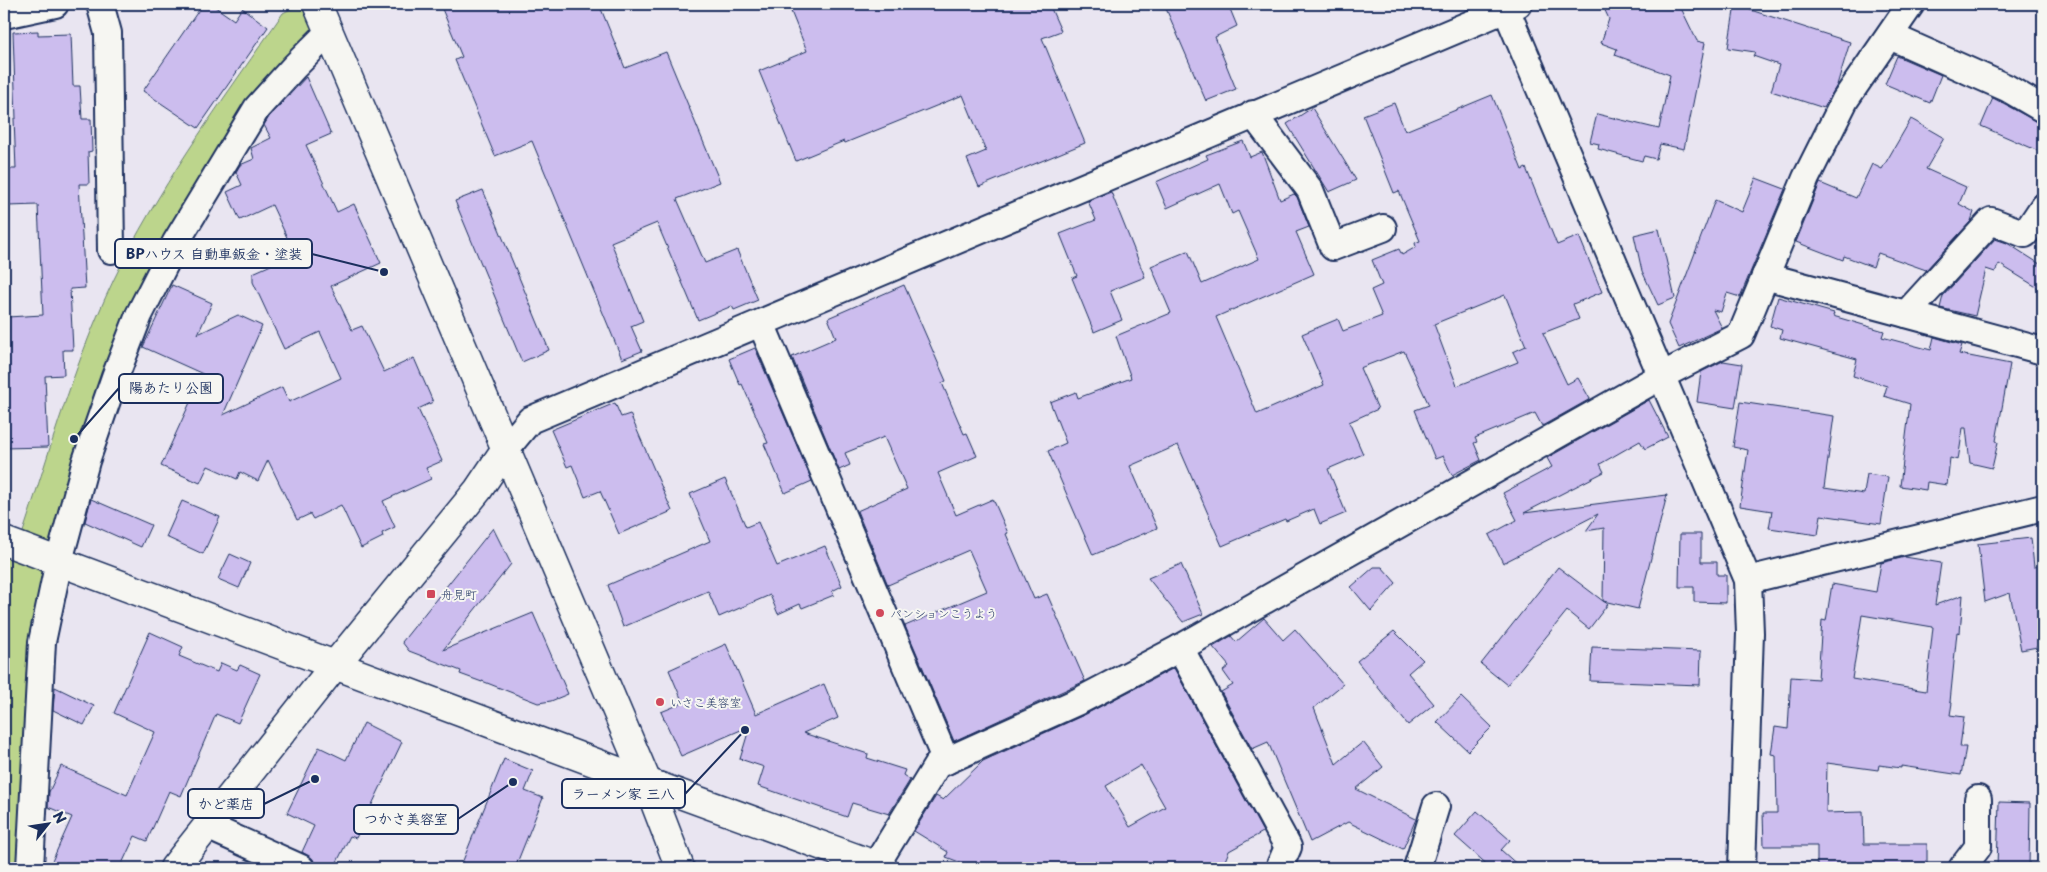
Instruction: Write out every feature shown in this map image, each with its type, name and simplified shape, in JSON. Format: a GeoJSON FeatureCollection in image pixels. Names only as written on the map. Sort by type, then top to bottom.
{"type":"FeatureCollection","features":[{"type":"Feature","properties":{"kind":"street"},"geometry":{"type":"LineString","coordinates":[[4,15],[55,4]]}},
{"type":"Feature","properties":{"kind":"street"},"geometry":{"type":"LineString","coordinates":[[100,4],[108,33],[111,250]]}},
{"type":"Feature","properties":{"kind":"street"},"geometry":{"type":"LineString","coordinates":[[317,4],[647,782],[680,868]]}},
{"type":"Feature","properties":{"kind":"street"},"geometry":{"type":"LineString","coordinates":[[4,541],[647,782],[880,867],[937,765],[1079,702],[1180,648],[1663,375],[1741,334],[1806,178],[1845,100],[1911,4]]}},
{"type":"Feature","properties":{"kind":"street"},"geometry":{"type":"LineString","coordinates":[[174,868],[334,665],[478,490],[505,450],[530,420],[1512,6],[1748,580],[1750,633],[1742,868]]}},
{"type":"Feature","properties":{"kind":"street"},"geometry":{"type":"LineString","coordinates":[[30,868],[42,642],[59,561],[86,461],[115,377],[139,315],[176,242],[257,108],[294,67],[330,32]]}},
{"type":"Feature","properties":{"kind":"street"},"geometry":{"type":"LineString","coordinates":[[1890,36],[2007,88],[2043,109]]}},
{"type":"Feature","properties":{"kind":"street"},"geometry":{"type":"LineString","coordinates":[[1254,114],[1310,190],[1333,247],[1384,228]]}},
{"type":"Feature","properties":{"kind":"street"},"geometry":{"type":"LineString","coordinates":[[1906,314],[1990,221],[2025,234],[2043,207]]}},
{"type":"Feature","properties":{"kind":"street"},"geometry":{"type":"LineString","coordinates":[[1765,276],[2043,351]]}},
{"type":"Feature","properties":{"kind":"street"},"geometry":{"type":"LineString","coordinates":[[761,323],[946,761]]}},
{"type":"Feature","properties":{"kind":"street"},"geometry":{"type":"LineString","coordinates":[[1748,580],[2043,508]]}},
{"type":"Feature","properties":{"kind":"street"},"geometry":{"type":"LineString","coordinates":[[1180,648],[1288,847],[1279,868]]}},
{"type":"Feature","properties":{"kind":"street"},"geometry":{"type":"LineString","coordinates":[[1962,868],[1978,847],[1978,800]]}},
{"type":"Feature","properties":{"kind":"street"},"geometry":{"type":"LineString","coordinates":[[1417,868],[1436,806]]}},
{"type":"Feature","properties":{"kind":"street"},"geometry":{"type":"LineString","coordinates":[[207,826],[302,868]]}},
{"type":"Feature","properties":{"kind":"green space"},"geometry":{"type":"Polygon","coordinates":[[[300,4],[317,4],[329,32],[294,67],[176,242],[67,535],[30,868],[4,868],[4,541],[18,547],[77,367],[106,297],[140,230],[198,135],[283,13],[300,4]]]}},
{"type":"Feature","properties":{"kind":"building"},"geometry":{"type":"Polygon","coordinates":[[[203,4],[211,4],[234,20],[242,8],[268,27],[198,128],[143,91],[203,4]]]}},
{"type":"Feature","properties":{"kind":"building"},"geometry":{"type":"Polygon","coordinates":[[[440,4],[599,4],[625,68],[666,52],[720,182],[677,199],[705,263],[737,250],[758,300],[734,310],[732,306],[698,320],[657,223],[611,242],[643,321],[631,326],[642,351],[622,359],[532,141],[495,156],[455,60],[462,57],[440,4]]]}},
{"type":"Feature","properties":{"kind":"building"},"geometry":{"type":"Polygon","coordinates":[[[788,4],[1049,4],[1061,31],[1042,38],[1085,143],[979,187],[967,159],[986,151],[963,95],[796,161],[759,71],[807,51],[788,4]]]}},
{"type":"Feature","properties":{"kind":"building"},"geometry":{"type":"Polygon","coordinates":[[[1164,4],[1228,4],[1237,26],[1215,37],[1236,89],[1206,101],[1164,4]]]}},
{"type":"Feature","properties":{"kind":"building"},"geometry":{"type":"Polygon","coordinates":[[[1602,4],[1679,4],[1697,41],[1705,43],[1684,149],[1660,144],[1656,159],[1644,156],[1642,161],[1598,149],[1599,144],[1590,142],[1597,114],[1659,129],[1670,75],[1615,55],[1617,49],[1601,43],[1609,19],[1602,4]]]}},
{"type":"Feature","properties":{"kind":"building"},"geometry":{"type":"Polygon","coordinates":[[[1735,5],[1850,42],[1837,85],[1824,108],[1771,91],[1779,65],[1753,56],[1755,52],[1728,48],[1735,5]]]}},
{"type":"Feature","properties":{"kind":"building"},"geometry":{"type":"Polygon","coordinates":[[[38,31],[38,35],[71,34],[73,86],[80,86],[82,119],[91,119],[92,151],[88,152],[89,184],[79,184],[85,288],[70,289],[73,350],[63,350],[64,375],[45,376],[48,447],[4,448],[4,364],[7,364],[5,333],[8,333],[7,317],[43,315],[38,205],[8,206],[6,169],[16,169],[13,32],[38,31]]]}},
{"type":"Feature","properties":{"kind":"building"},"geometry":{"type":"Polygon","coordinates":[[[1897,56],[1941,75],[1930,103],[1885,84],[1897,56]]]}},
{"type":"Feature","properties":{"kind":"building"},"geometry":{"type":"Polygon","coordinates":[[[306,77],[331,134],[306,145],[337,212],[354,204],[381,263],[331,286],[352,330],[362,326],[384,372],[414,358],[433,402],[418,409],[442,461],[426,468],[431,479],[383,501],[395,527],[382,533],[383,537],[361,548],[341,505],[313,519],[310,514],[297,520],[268,460],[258,481],[240,472],[237,479],[208,466],[200,483],[161,466],[203,374],[143,347],[172,285],[212,303],[198,334],[238,315],[262,326],[223,415],[282,387],[289,402],[341,378],[320,332],[284,349],[253,282],[253,273],[271,265],[267,256],[290,244],[272,205],[240,220],[227,192],[242,185],[236,172],[240,165],[254,159],[251,148],[271,138],[264,125],[269,117],[306,77]]]}},
{"type":"Feature","properties":{"kind":"building"},"geometry":{"type":"Polygon","coordinates":[[[1492,95],[1522,170],[1526,168],[1557,245],[1579,236],[1602,292],[1573,304],[1579,319],[1543,333],[1567,384],[1578,378],[1590,399],[1542,426],[1535,413],[1475,438],[1477,442],[1474,443],[1481,460],[1452,475],[1443,456],[1435,459],[1415,410],[1429,405],[1404,351],[1360,368],[1378,409],[1349,422],[1363,454],[1328,469],[1346,513],[1320,524],[1314,509],[1286,521],[1285,519],[1222,546],[1178,445],[1130,466],[1157,528],[1093,555],[1048,451],[1066,443],[1050,402],[1076,392],[1078,398],[1131,378],[1116,336],[1171,313],[1151,266],[1188,251],[1202,284],[1259,259],[1238,211],[1232,214],[1220,184],[1167,208],[1156,182],[1208,159],[1206,155],[1243,141],[1250,157],[1262,152],[1280,200],[1294,194],[1297,197],[1309,227],[1296,232],[1314,274],[1216,317],[1257,414],[1324,385],[1302,334],[1338,319],[1343,331],[1382,316],[1371,290],[1382,285],[1372,260],[1399,249],[1402,255],[1416,247],[1415,243],[1420,241],[1399,191],[1394,193],[1363,115],[1394,103],[1405,131],[1492,95]],[[1505,295],[1434,324],[1457,386],[1518,362],[1513,352],[1526,346],[1505,295]]]}},
{"type":"Feature","properties":{"kind":"building"},"geometry":{"type":"Polygon","coordinates":[[[1993,98],[2043,125],[2043,153],[1981,126],[1993,98]]]}},
{"type":"Feature","properties":{"kind":"building"},"geometry":{"type":"Polygon","coordinates":[[[1312,108],[1356,180],[1329,192],[1287,124],[1312,108]]]}},
{"type":"Feature","properties":{"kind":"building"},"geometry":{"type":"Polygon","coordinates":[[[1911,119],[1944,138],[1926,169],[1966,187],[1959,204],[1974,212],[1971,221],[1926,270],[1878,253],[1873,267],[1844,256],[1843,260],[1796,242],[1820,183],[1856,198],[1872,164],[1882,169],[1911,119]]]}},
{"type":"Feature","properties":{"kind":"building"},"geometry":{"type":"Polygon","coordinates":[[[1756,178],[1785,189],[1740,297],[1727,293],[1721,312],[1713,310],[1722,328],[1679,348],[1668,324],[1715,200],[1742,212],[1756,178]]]}},
{"type":"Feature","properties":{"kind":"building"},"geometry":{"type":"Polygon","coordinates":[[[483,190],[549,350],[522,362],[455,201],[483,190]]]}},
{"type":"Feature","properties":{"kind":"building"},"geometry":{"type":"Polygon","coordinates":[[[1111,192],[1145,277],[1110,291],[1122,320],[1094,332],[1072,278],[1077,276],[1060,234],[1096,220],[1088,201],[1111,192]]]}},
{"type":"Feature","properties":{"kind":"building"},"geometry":{"type":"Polygon","coordinates":[[[1659,229],[1675,298],[1658,305],[1642,271],[1634,235],[1659,229]]]}},
{"type":"Feature","properties":{"kind":"building"},"geometry":{"type":"Polygon","coordinates":[[[1995,239],[2007,243],[2043,266],[2043,291],[1999,264],[1995,272],[1986,269],[1975,316],[1940,308],[1943,296],[1995,239]]]}},
{"type":"Feature","properties":{"kind":"building"},"geometry":{"type":"Polygon","coordinates":[[[904,285],[946,381],[942,383],[964,434],[967,433],[977,456],[938,473],[956,515],[993,499],[1034,599],[1047,594],[1085,681],[954,741],[905,626],[987,591],[969,550],[888,585],[857,511],[907,489],[884,437],[845,453],[850,465],[839,470],[792,357],[836,338],[828,318],[904,285]]]}},
{"type":"Feature","properties":{"kind":"building"},"geometry":{"type":"Polygon","coordinates":[[[1778,297],[1834,313],[1833,316],[1884,331],[1882,337],[1931,350],[1934,337],[1962,345],[1959,354],[2010,364],[1992,468],[1970,463],[1966,428],[1963,428],[1958,460],[1950,458],[1947,485],[1927,482],[1926,490],[1900,486],[1910,404],[1884,396],[1887,386],[1853,376],[1857,359],[1780,338],[1782,330],[1770,326],[1778,297]]]}},
{"type":"Feature","properties":{"kind":"building"},"geometry":{"type":"Polygon","coordinates":[[[755,348],[812,481],[785,493],[764,444],[768,443],[729,359],[755,348]]]}},
{"type":"Feature","properties":{"kind":"building"},"geometry":{"type":"Polygon","coordinates":[[[1723,361],[1742,364],[1735,408],[1697,402],[1701,372],[1723,361]]]}},
{"type":"Feature","properties":{"kind":"building"},"geometry":{"type":"Polygon","coordinates":[[[1649,400],[1668,437],[1645,449],[1640,441],[1600,464],[1604,472],[1524,513],[1667,495],[1638,609],[1603,601],[1604,528],[1586,531],[1598,514],[1503,563],[1489,535],[1517,520],[1503,493],[1552,467],[1547,458],[1649,400]]]}},
{"type":"Feature","properties":{"kind":"building"},"geometry":{"type":"Polygon","coordinates":[[[1740,402],[1834,416],[1824,488],[1864,494],[1867,474],[1888,477],[1881,524],[1821,515],[1818,535],[1769,528],[1772,511],[1740,506],[1748,450],[1733,447],[1740,402]]]}},
{"type":"Feature","properties":{"kind":"building"},"geometry":{"type":"Polygon","coordinates":[[[615,403],[621,417],[630,414],[672,511],[619,534],[600,491],[585,497],[572,465],[567,467],[551,430],[615,403]]]}},
{"type":"Feature","properties":{"kind":"building"},"geometry":{"type":"Polygon","coordinates":[[[725,479],[746,527],[758,522],[777,566],[825,546],[842,586],[832,591],[834,595],[802,608],[800,604],[778,614],[770,595],[719,617],[708,591],[623,627],[608,585],[710,541],[690,494],[725,479]]]}},
{"type":"Feature","properties":{"kind":"building"},"geometry":{"type":"Polygon","coordinates":[[[91,499],[151,525],[141,547],[85,522],[91,499]]]}},
{"type":"Feature","properties":{"kind":"building"},"geometry":{"type":"Polygon","coordinates":[[[182,501],[220,517],[203,554],[166,537],[182,501]]]}},
{"type":"Feature","properties":{"kind":"building"},"geometry":{"type":"Polygon","coordinates":[[[493,528],[511,564],[443,650],[533,613],[568,694],[551,701],[538,703],[460,674],[461,671],[409,651],[402,642],[493,528]]]}},
{"type":"Feature","properties":{"kind":"building"},"geometry":{"type":"Polygon","coordinates":[[[1680,534],[1701,534],[1701,562],[1717,562],[1717,575],[1726,575],[1726,603],[1694,602],[1694,587],[1679,587],[1680,534]]]}},
{"type":"Feature","properties":{"kind":"building"},"geometry":{"type":"Polygon","coordinates":[[[2031,538],[2034,567],[2043,566],[2043,646],[2021,650],[2010,593],[1985,602],[1978,544],[2031,538]]]}},
{"type":"Feature","properties":{"kind":"building"},"geometry":{"type":"Polygon","coordinates":[[[230,554],[250,563],[239,588],[218,579],[230,554]]]}},
{"type":"Feature","properties":{"kind":"building"},"geometry":{"type":"Polygon","coordinates":[[[1905,557],[1941,563],[1935,605],[1963,595],[1960,633],[1957,632],[1950,702],[1952,703],[1950,715],[1964,717],[1960,747],[1966,747],[1961,775],[1901,766],[1901,768],[1879,765],[1878,770],[1827,763],[1826,813],[1863,812],[1864,844],[1927,844],[1927,868],[1817,868],[1817,846],[1764,846],[1763,813],[1777,813],[1776,755],[1771,754],[1775,727],[1788,729],[1791,677],[1818,679],[1822,620],[1826,621],[1832,584],[1876,592],[1881,563],[1905,557]],[[1862,615],[1852,679],[1926,691],[1933,627],[1862,615]]]}},
{"type":"Feature","properties":{"kind":"building"},"geometry":{"type":"Polygon","coordinates":[[[1181,564],[1203,614],[1183,622],[1148,578],[1181,564]]]}},
{"type":"Feature","properties":{"kind":"building"},"geometry":{"type":"Polygon","coordinates":[[[1374,567],[1382,567],[1396,583],[1371,611],[1351,587],[1374,567]]]}},
{"type":"Feature","properties":{"kind":"building"},"geometry":{"type":"Polygon","coordinates":[[[1558,567],[1608,604],[1589,629],[1567,611],[1507,685],[1481,664],[1558,567]]]}},
{"type":"Feature","properties":{"kind":"building"},"geometry":{"type":"Polygon","coordinates":[[[1264,618],[1283,640],[1295,629],[1343,684],[1314,708],[1336,764],[1363,742],[1383,767],[1356,789],[1416,819],[1403,849],[1348,822],[1310,842],[1268,742],[1252,749],[1221,692],[1233,685],[1223,671],[1229,666],[1213,647],[1231,636],[1236,642],[1264,618]]]}},
{"type":"Feature","properties":{"kind":"building"},"geometry":{"type":"Polygon","coordinates":[[[1394,631],[1423,660],[1408,673],[1434,704],[1408,725],[1357,661],[1394,631]]]}},
{"type":"Feature","properties":{"kind":"building"},"geometry":{"type":"Polygon","coordinates":[[[150,632],[183,647],[179,656],[217,672],[221,663],[237,670],[240,665],[260,674],[238,723],[216,714],[181,796],[169,791],[147,841],[135,836],[120,868],[49,868],[72,817],[48,807],[49,792],[61,766],[127,795],[155,732],[114,713],[150,632]]]}},
{"type":"Feature","properties":{"kind":"building"},"geometry":{"type":"Polygon","coordinates":[[[726,644],[756,714],[824,684],[838,718],[803,733],[868,754],[867,758],[905,770],[903,775],[910,780],[889,814],[852,803],[847,817],[758,786],[764,767],[740,759],[750,726],[681,756],[661,712],[683,703],[669,670],[726,644]]]}},
{"type":"Feature","properties":{"kind":"building"},"geometry":{"type":"Polygon","coordinates":[[[1592,647],[1701,651],[1700,685],[1590,681],[1592,647]]]}},
{"type":"Feature","properties":{"kind":"building"},"geometry":{"type":"Polygon","coordinates":[[[1174,668],[1263,832],[1229,851],[1222,868],[975,868],[946,857],[948,852],[914,831],[936,796],[943,800],[983,761],[1086,714],[1174,668]],[[1141,765],[1106,786],[1130,827],[1165,807],[1141,765]]]}},
{"type":"Feature","properties":{"kind":"building"},"geometry":{"type":"Polygon","coordinates":[[[55,687],[94,706],[84,725],[53,710],[55,687]]]}},
{"type":"Feature","properties":{"kind":"building"},"geometry":{"type":"Polygon","coordinates":[[[1461,697],[1492,727],[1468,751],[1437,722],[1461,697]]]}},
{"type":"Feature","properties":{"kind":"building"},"geometry":{"type":"Polygon","coordinates":[[[364,723],[402,742],[356,838],[350,836],[334,868],[316,868],[313,859],[302,852],[314,826],[287,813],[319,747],[346,760],[364,723]]]}},
{"type":"Feature","properties":{"kind":"building"},"geometry":{"type":"Polygon","coordinates":[[[504,759],[533,771],[525,791],[543,798],[515,868],[460,868],[504,759]]]}},
{"type":"Feature","properties":{"kind":"building"},"geometry":{"type":"Polygon","coordinates":[[[1999,802],[2030,803],[2029,868],[1997,868],[1999,802]]]}},
{"type":"Feature","properties":{"kind":"building"},"geometry":{"type":"Polygon","coordinates":[[[1477,811],[1510,840],[1501,850],[1521,868],[1491,868],[1455,836],[1477,811]]]}},
{"type":"Feature","properties":{"kind":"place","name":"BPハウス 自動車鈑金・塗装"},"geometry":{"type":"Point","coordinates":[384,272]}},
{"type":"Feature","properties":{"kind":"place","name":"陽あたり公園"},"geometry":{"type":"Point","coordinates":[74,439]}},
{"type":"Feature","properties":{"kind":"place","name":"舟見町"},"geometry":{"type":"Point","coordinates":[431,594]}},
{"type":"Feature","properties":{"kind":"place","name":"パンションこうよう"},"geometry":{"type":"Point","coordinates":[880,613]}},
{"type":"Feature","properties":{"kind":"place","name":"いさこ美容室"},"geometry":{"type":"Point","coordinates":[660,702]}},
{"type":"Feature","properties":{"kind":"place","name":"ラーメン家 三八"},"geometry":{"type":"Point","coordinates":[745,730]}},
{"type":"Feature","properties":{"kind":"place","name":"かど薬店"},"geometry":{"type":"Point","coordinates":[315,779]}},
{"type":"Feature","properties":{"kind":"place","name":"つかさ美容室"},"geometry":{"type":"Point","coordinates":[513,782]}}]}
